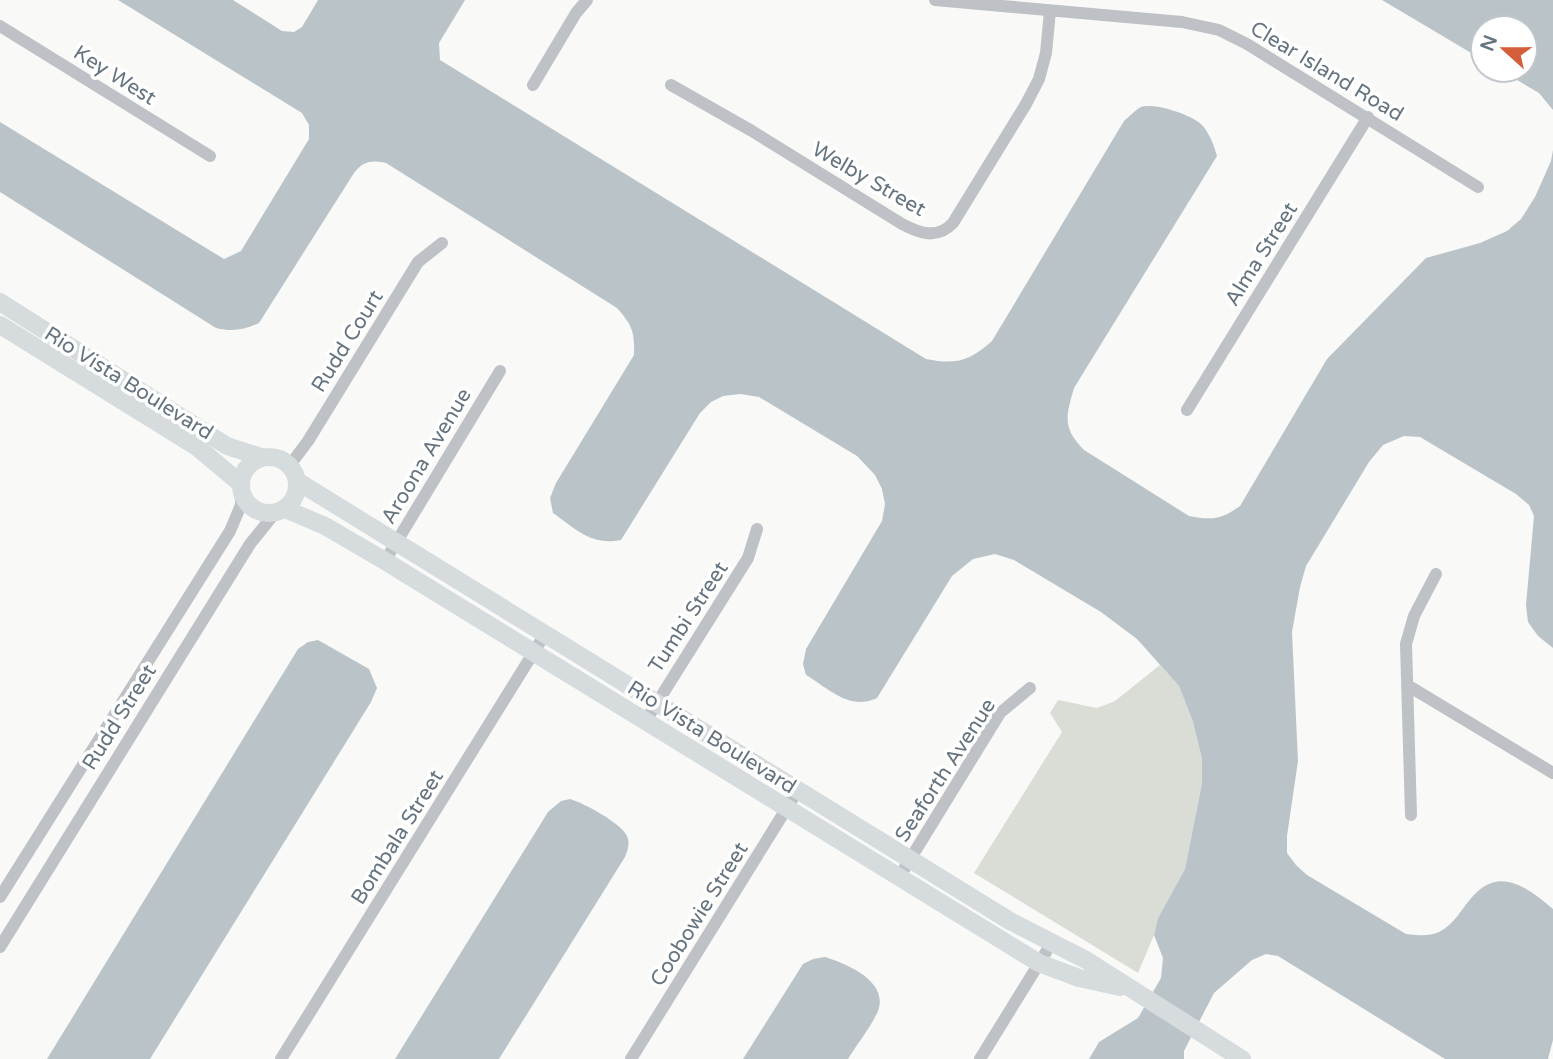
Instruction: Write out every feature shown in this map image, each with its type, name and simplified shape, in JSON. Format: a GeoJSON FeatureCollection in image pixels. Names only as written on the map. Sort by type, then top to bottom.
{"type":"FeatureCollection","features":[{"type":"Feature","properties":{"kind":"street"},"geometry":{"type":"LineString","coordinates":[[533,85],[576,13],[587,0]]}},
{"type":"Feature","properties":{"kind":"street","name":"Clear Island Road"},"geometry":{"type":"LineString","coordinates":[[935,0],[984,2],[1182,22],[1219,30],[1368,117],[1478,187]]}},
{"type":"Feature","properties":{"kind":"street","name":"Welby Street"},"geometry":{"type":"LineString","coordinates":[[671,85],[902,224],[925,233],[941,232],[953,223],[1027,104],[1043,68],[1049,10]]}},
{"type":"Feature","properties":{"kind":"street","name":"Key West"},"geometry":{"type":"LineString","coordinates":[[0,26],[210,156]]}},
{"type":"Feature","properties":{"kind":"street","name":"Alma Street"},"geometry":{"type":"LineString","coordinates":[[1187,410],[1368,117]]}},
{"type":"Feature","properties":{"kind":"street","name":"Rudd Court"},"geometry":{"type":"LineString","coordinates":[[293,473],[308,441],[418,262],[442,243]]}},
{"type":"Feature","properties":{"kind":"street","name":"Rio Vista Boulevard"},"geometry":{"type":"LineString","coordinates":[[0,302],[227,446],[261,457]]}},
{"type":"Feature","properties":{"kind":"street","name":"Rio Vista Boulevard"},"geometry":{"type":"LineString","coordinates":[[0,325],[197,447],[241,489]]}},
{"type":"Feature","properties":{"kind":"street","name":"Aroona Avenue"},"geometry":{"type":"LineString","coordinates":[[385,561],[500,371]]}},
{"type":"Feature","properties":{"kind":"street"},"geometry":{"type":"LineString","coordinates":[[261,457],[274,457],[293,473],[291,501],[280,511],[255,509],[247,503],[241,489],[244,472],[251,463],[261,457]]}},
{"type":"Feature","properties":{"kind":"street","name":"Rio Vista Boulevard"},"geometry":{"type":"LineString","coordinates":[[293,473],[397,542],[545,634],[1051,944],[1086,960],[1242,1059]]}},
{"type":"Feature","properties":{"kind":"street","name":"Rudd Street"},"geometry":{"type":"LineString","coordinates":[[1,896],[230,531],[241,505],[241,489]]}},
{"type":"Feature","properties":{"kind":"street","name":"Rio Vista Boulevard"},"geometry":{"type":"LineString","coordinates":[[280,511],[325,526],[385,561],[898,879],[1039,963],[1079,978],[1129,989]]}},
{"type":"Feature","properties":{"kind":"street","name":"Rudd Street"},"geometry":{"type":"LineString","coordinates":[[0,947],[256,534],[280,511]]}},
{"type":"Feature","properties":{"kind":"street","name":"Tumbi Street"},"geometry":{"type":"LineString","coordinates":[[645,722],[748,558],[757,529]]}},
{"type":"Feature","properties":{"kind":"street"},"geometry":{"type":"LineString","coordinates":[[1411,815],[1406,644],[1414,616],[1437,574]]}},
{"type":"Feature","properties":{"kind":"street","name":"Bombala Street"},"geometry":{"type":"LineString","coordinates":[[281,1059],[545,634]]}},
{"type":"Feature","properties":{"kind":"street"},"geometry":{"type":"LineString","coordinates":[[1407,685],[1553,773]]}},
{"type":"Feature","properties":{"kind":"street","name":"Seaforth Avenue"},"geometry":{"type":"LineString","coordinates":[[898,879],[1000,713],[1030,688]]}},
{"type":"Feature","properties":{"kind":"street"},"geometry":{"type":"LineString","coordinates":[[90,755],[110,767]]}},
{"type":"Feature","properties":{"kind":"street","name":"Coobowie Street"},"geometry":{"type":"LineString","coordinates":[[631,1059],[798,790]]}},
{"type":"Feature","properties":{"kind":"street"},"geometry":{"type":"LineString","coordinates":[[1,896],[23,908]]}},
{"type":"Feature","properties":{"kind":"street"},"geometry":{"type":"LineString","coordinates":[[980,1059],[1051,944]]}},
{"type":"Feature","properties":{"kind":"shaded area"},"geometry":{"type":"Polygon","coordinates":[[[118,0],[233,0],[282,31],[294,32],[302,27],[318,0],[465,0],[439,43],[440,60],[926,359],[946,362],[969,357],[992,341],[1124,121],[1139,108],[1147,106],[1183,114],[1203,126],[1212,140],[1217,156],[1074,388],[1068,421],[1072,435],[1084,450],[1189,516],[1204,518],[1222,516],[1240,506],[1327,359],[1426,258],[1480,243],[1507,231],[1521,219],[1535,197],[1553,150],[1553,648],[1538,636],[1528,622],[1526,605],[1534,516],[1529,505],[1516,494],[1420,437],[1404,436],[1383,445],[1369,462],[1306,566],[1300,587],[1292,632],[1298,761],[1287,836],[1287,853],[1307,875],[1406,934],[1427,935],[1445,929],[1473,896],[1494,882],[1514,883],[1553,909],[1553,1040],[1548,1059],[1445,1059],[1278,956],[1266,954],[1252,960],[1214,993],[1184,1051],[1184,1059],[1089,1059],[1099,1042],[1138,1018],[1161,978],[1163,958],[1154,935],[1158,918],[1185,869],[1202,783],[1202,759],[1193,722],[1179,686],[1137,639],[1101,612],[1014,560],[995,554],[973,559],[952,576],[877,698],[858,702],[831,692],[806,675],[803,664],[806,649],[882,521],[885,504],[875,475],[857,456],[759,397],[740,394],[723,396],[711,402],[700,413],[621,540],[601,541],[584,535],[553,513],[550,498],[556,483],[634,355],[634,340],[629,324],[617,308],[386,163],[368,162],[354,173],[259,323],[238,330],[216,328],[0,192],[0,122],[224,259],[241,251],[309,139],[309,125],[302,113],[118,0]]]}},
{"type":"Feature","properties":{"kind":"shaded area"},"geometry":{"type":"Polygon","coordinates":[[[1382,0],[1553,0],[1553,110],[1539,93],[1524,84],[1539,84],[1539,14],[1469,14],[1469,52],[1382,0]]]}},
{"type":"Feature","properties":{"kind":"shaded area"},"geometry":{"type":"Polygon","coordinates":[[[318,640],[369,669],[377,688],[371,702],[150,1059],[47,1059],[298,649],[308,642],[318,640]]]}},
{"type":"Feature","properties":{"kind":"shaded area"},"geometry":{"type":"Polygon","coordinates":[[[1160,665],[1179,686],[1193,722],[1202,759],[1202,783],[1185,869],[1158,918],[1138,973],[974,873],[1062,732],[1050,713],[1058,700],[1097,708],[1115,701],[1160,665]]]}},
{"type":"Feature","properties":{"kind":"shaded area"},"geometry":{"type":"Polygon","coordinates":[[[570,799],[593,809],[618,825],[627,836],[628,849],[499,1059],[395,1059],[548,812],[561,801],[570,799]]]}},
{"type":"Feature","properties":{"kind":"shaded area"},"geometry":{"type":"Polygon","coordinates":[[[825,957],[864,975],[872,983],[880,1000],[875,1017],[848,1059],[743,1059],[803,964],[825,957]]]}}]}
